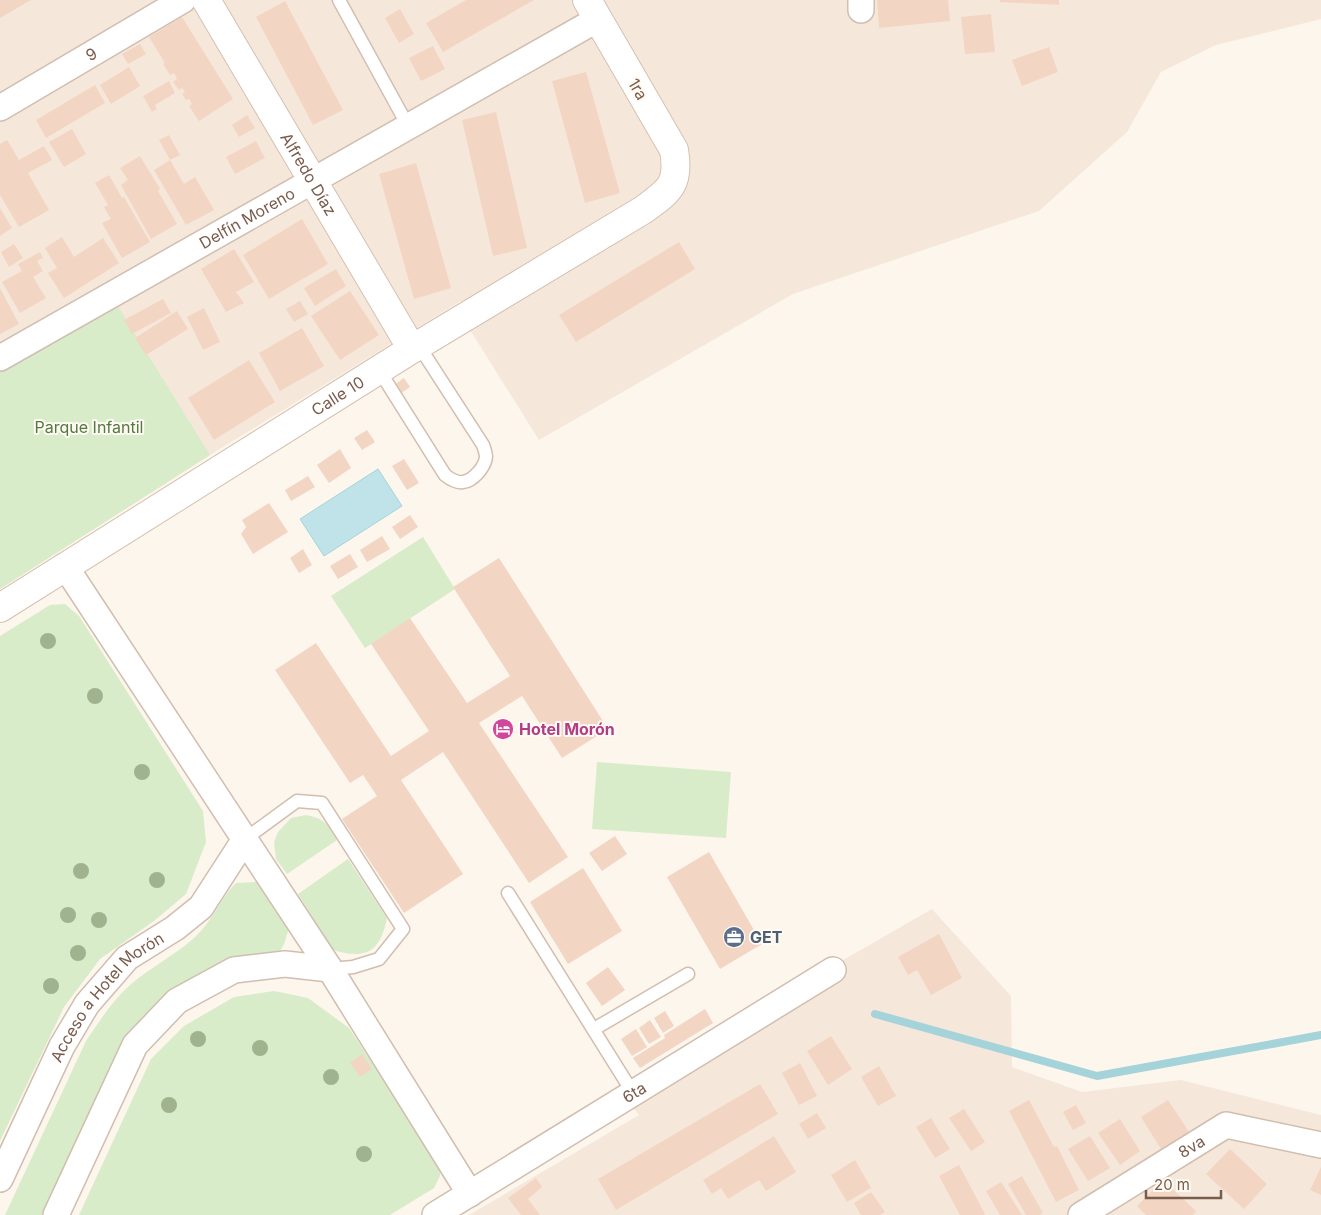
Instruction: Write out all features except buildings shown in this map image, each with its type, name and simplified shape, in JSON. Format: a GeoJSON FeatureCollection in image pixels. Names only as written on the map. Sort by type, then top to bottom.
{"type":"FeatureCollection","features":[{"type":"Feature","properties":{"kind":"street","name":"9"},"geometry":{"type":"LineString","coordinates":[[0,108],[184,0]]}},
{"type":"Feature","properties":{"kind":"street","name":"Alfredo Díaz"},"geometry":{"type":"LineString","coordinates":[[206,0],[312,181],[416,348]]}},
{"type":"Feature","properties":{"kind":"street","name":"Delfín Moreno"},"geometry":{"type":"LineString","coordinates":[[0,358],[408,126],[592,10]]}},
{"type":"Feature","properties":{"kind":"street","name":"1ra"},"geometry":{"type":"LineString","coordinates":[[592,10],[674,150],[676,167],[673,182]]}},
{"type":"Feature","properties":{"kind":"street","name":"Calle 10"},"geometry":{"type":"LineString","coordinates":[[0,608],[378,370],[643,210],[662,196],[673,182]]}},
{"type":"Feature","properties":{"kind":"street"},"geometry":{"type":"LineString","coordinates":[[65,566],[330,969],[470,1194]]}},
{"type":"Feature","properties":{"kind":"street","name":"Acceso a Hotel Morón"},"geometry":{"type":"LineString","coordinates":[[0,1180],[62,1046],[87,1004],[127,958],[175,928],[201,907],[245,839]]}},
{"type":"Feature","properties":{"kind":"street"},"geometry":{"type":"LineString","coordinates":[[56,1215],[136,1045],[177,1001],[234,970],[285,964],[330,969]]}},
{"type":"Feature","properties":{"kind":"street","name":"6ta"},"geometry":{"type":"LineString","coordinates":[[436,1215],[833,970]]}},
{"type":"Feature","properties":{"kind":"street","name":"8va"},"geometry":{"type":"LineString","coordinates":[[1080,1215],[1226,1125],[1321,1145]]}},
{"type":"Feature","properties":{"kind":"lane"},"geometry":{"type":"LineString","coordinates":[[339,0],[408,126]]}},
{"type":"Feature","properties":{"kind":"lane"},"geometry":{"type":"LineString","coordinates":[[378,370],[445,474],[451,480],[463,482],[473,478],[482,467],[486,457],[483,445],[416,348]]}},
{"type":"Feature","properties":{"kind":"lane"},"geometry":{"type":"LineString","coordinates":[[245,839],[297,800],[322,803],[403,929],[379,959],[353,967],[330,969]]}},
{"type":"Feature","properties":{"kind":"lane"},"geometry":{"type":"LineString","coordinates":[[508,893],[633,1093]]}},
{"type":"Feature","properties":{"kind":"lane"},"geometry":{"type":"LineString","coordinates":[[594,1030],[688,974]]}},
{"type":"Feature","properties":{"kind":"shaded area"},"geometry":{"type":"Polygon","coordinates":[[[0,0],[1321,0],[1321,19],[1216,45],[1161,72],[1127,132],[1039,211],[793,294],[539,440],[470,330],[461,301],[210,455],[0,589],[0,0]]]}},
{"type":"Feature","properties":{"kind":"shaded area"},"geometry":{"type":"Polygon","coordinates":[[[932,909],[1011,996],[1012,1067],[1082,1092],[1181,1080],[1321,1115],[1321,1215],[469,1215],[639,1115],[622,1094],[753,1012],[932,909]]]}},
{"type":"Feature","properties":{"kind":"green space","name":"Parque Infantil"},"geometry":{"type":"Polygon","coordinates":[[[114,300],[210,455],[0,589],[0,370],[114,300]]]}},
{"type":"Feature","properties":{"kind":"green space"},"geometry":{"type":"Polygon","coordinates":[[[423,537],[455,589],[365,648],[331,596],[423,537]]]}},
{"type":"Feature","properties":{"kind":"green space"},"geometry":{"type":"Polygon","coordinates":[[[65,604],[79,616],[203,811],[206,842],[186,894],[154,921],[100,959],[64,1007],[0,1141],[0,636],[50,605],[65,604]]]}},
{"type":"Feature","properties":{"kind":"green space"},"geometry":{"type":"Polygon","coordinates":[[[597,762],[731,772],[726,838],[592,829],[597,762]]]}},
{"type":"Feature","properties":{"kind":"green space"},"geometry":{"type":"Polygon","coordinates":[[[306,815],[322,820],[337,840],[287,874],[276,859],[274,842],[278,832],[291,818],[306,815]]]}},
{"type":"Feature","properties":{"kind":"green space"},"geometry":{"type":"Polygon","coordinates":[[[348,859],[387,918],[384,930],[376,946],[370,951],[354,954],[333,950],[298,894],[348,859]]]}},
{"type":"Feature","properties":{"kind":"green space"},"geometry":{"type":"Polygon","coordinates":[[[256,882],[271,895],[289,928],[279,953],[233,959],[192,978],[156,1007],[45,1215],[5,1215],[86,1041],[106,1012],[117,998],[137,980],[194,938],[206,925],[236,883],[256,882]]]}},
{"type":"Feature","properties":{"kind":"green space"},"geometry":{"type":"Polygon","coordinates":[[[274,991],[308,998],[349,1028],[440,1166],[440,1176],[434,1188],[390,1215],[79,1215],[151,1059],[184,1026],[234,997],[274,991]]]}},
{"type":"Feature","properties":{"kind":"water"},"geometry":{"type":"Polygon","coordinates":[[[378,469],[402,506],[324,556],[300,519],[378,469]]]}},
{"type":"Feature","properties":{"kind":"waterway"},"geometry":{"type":"LineString","coordinates":[[875,1014],[1097,1076],[1321,1035]]}},
{"type":"Feature","properties":{"kind":"place","name":"Hotel Morón"},"geometry":{"type":"Point","coordinates":[503,729]}},
{"type":"Feature","properties":{"kind":"place","name":"GET"},"geometry":{"type":"Point","coordinates":[734,937]}}]}
